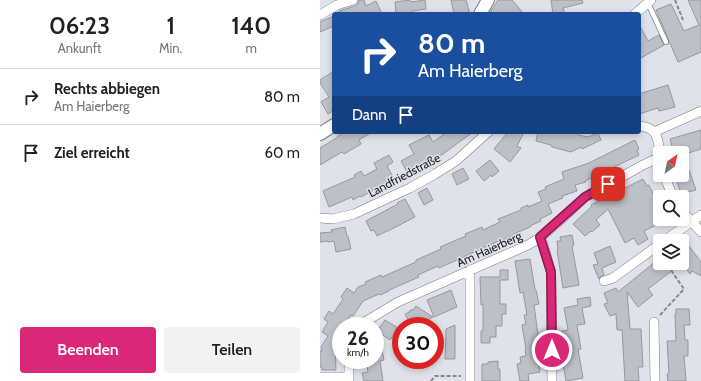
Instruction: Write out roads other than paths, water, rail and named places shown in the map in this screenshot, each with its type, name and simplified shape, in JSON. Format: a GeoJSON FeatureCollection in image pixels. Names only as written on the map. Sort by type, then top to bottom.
{"type":"FeatureCollection","features":[{"type":"Feature","properties":{"kind":"street"},"geometry":{"type":"LineString","coordinates":[[320,14],[337,5],[353,0]]}},
{"type":"Feature","properties":{"kind":"street"},"geometry":{"type":"LineString","coordinates":[[481,12],[488,0]]}},
{"type":"Feature","properties":{"kind":"street"},"geometry":{"type":"LineString","coordinates":[[637,12],[649,2]]}},
{"type":"Feature","properties":{"kind":"street"},"geometry":{"type":"LineString","coordinates":[[654,132],[701,111]]}},
{"type":"Feature","properties":{"kind":"street"},"geometry":{"type":"LineString","coordinates":[[320,134],[332,126]]}},
{"type":"Feature","properties":{"kind":"street"},"geometry":{"type":"LineString","coordinates":[[641,126],[646,126],[654,132],[658,138],[659,146]]}},
{"type":"Feature","properties":{"kind":"street","name":"Landfriedstraße"},"geometry":{"type":"LineString","coordinates":[[320,218],[333,218],[354,214],[410,188],[456,160],[486,134]]}},
{"type":"Feature","properties":{"kind":"street","name":"Am Haierberg"},"geometry":{"type":"LineString","coordinates":[[373,317],[398,302],[528,245],[540,237],[585,197],[653,160]]}},
{"type":"Feature","properties":{"kind":"street"},"geometry":{"type":"LineString","coordinates":[[674,234],[701,215]]}},
{"type":"Feature","properties":{"kind":"street"},"geometry":{"type":"LineString","coordinates":[[689,219],[701,232]]}},
{"type":"Feature","properties":{"kind":"street"},"geometry":{"type":"LineString","coordinates":[[540,237],[551,272],[552,381]]}},
{"type":"Feature","properties":{"kind":"street"},"geometry":{"type":"LineString","coordinates":[[604,281],[613,278],[653,249]]}},
{"type":"Feature","properties":{"kind":"street"},"geometry":{"type":"LineString","coordinates":[[470,270],[470,378]]}},
{"type":"Feature","properties":{"kind":"street"},"geometry":{"type":"LineString","coordinates":[[654,322],[655,381]]}},
{"type":"Feature","properties":{"kind":"street"},"geometry":{"type":"LineString","coordinates":[[320,377],[349,379]]}},
{"type":"Feature","properties":{"kind":"lane"},"geometry":{"type":"LineString","coordinates":[[649,2],[666,42]]}}]}
